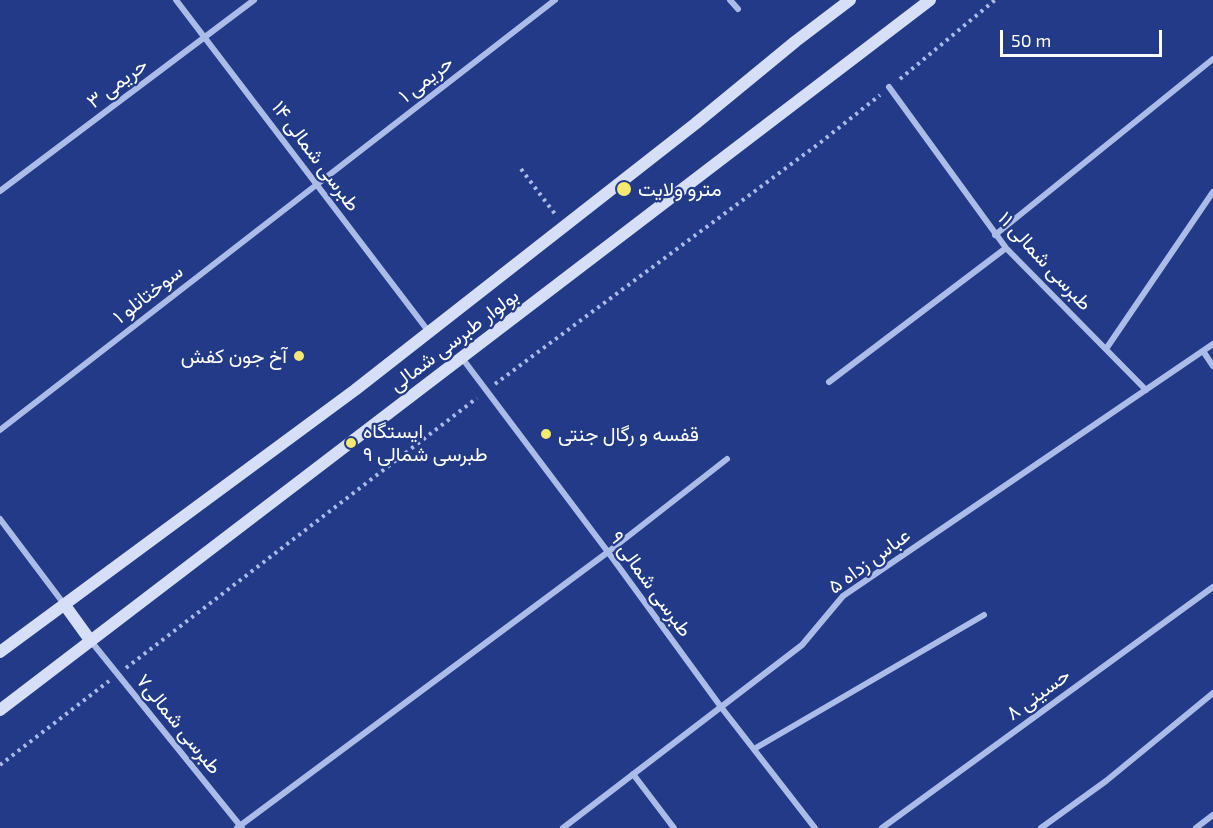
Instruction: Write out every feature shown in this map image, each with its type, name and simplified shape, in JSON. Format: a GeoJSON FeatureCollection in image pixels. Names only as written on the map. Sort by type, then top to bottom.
{"type":"FeatureCollection","features":[{"type":"Feature","properties":{"kind":"main road","name":"بولوار طبرسی شمالی"},"geometry":{"type":"LineString","coordinates":[[0,652],[355,390],[850,0]]}},
{"type":"Feature","properties":{"kind":"main road","name":"بولوار طبرسی شمالی"},"geometry":{"type":"LineString","coordinates":[[0,710],[930,0]]}},
{"type":"Feature","properties":{"kind":"main road"},"geometry":{"type":"LineString","coordinates":[[64,604],[90,640]]}},
{"type":"Feature","properties":{"kind":"street","name":"طبرسی شمالی ۱۴"},"geometry":{"type":"LineString","coordinates":[[176,0],[429,332]]}},
{"type":"Feature","properties":{"kind":"street","name":"حریمی ۳"},"geometry":{"type":"LineString","coordinates":[[0,191],[254,0]]}},
{"type":"Feature","properties":{"kind":"street","name":"حریمی ۱"},"geometry":{"type":"LineString","coordinates":[[317,184],[555,0]]}},
{"type":"Feature","properties":{"kind":"street"},"geometry":{"type":"LineString","coordinates":[[730,0],[738,9]]}},
{"type":"Feature","properties":{"kind":"street"},"geometry":{"type":"LineString","coordinates":[[995,235],[1213,59]]}},
{"type":"Feature","properties":{"kind":"street","name":"طبرسی شمالی ۱۱"},"geometry":{"type":"LineString","coordinates":[[889,87],[1006,248],[1146,390]]}},
{"type":"Feature","properties":{"kind":"street","name":"سوختانلو ۱"},"geometry":{"type":"LineString","coordinates":[[0,430],[317,184]]}},
{"type":"Feature","properties":{"kind":"street"},"geometry":{"type":"LineString","coordinates":[[1106,350],[1213,192]]}},
{"type":"Feature","properties":{"kind":"street"},"geometry":{"type":"LineString","coordinates":[[829,382],[1006,248]]}},
{"type":"Feature","properties":{"kind":"street","name":"عباس زداه ۵"},"geometry":{"type":"LineString","coordinates":[[563,828],[802,645],[843,596],[1213,344]]}},
{"type":"Feature","properties":{"kind":"street"},"geometry":{"type":"LineString","coordinates":[[1203,351],[1213,366]]}},
{"type":"Feature","properties":{"kind":"street","name":"طبرسی شمالی ۹"},"geometry":{"type":"LineString","coordinates":[[462,358],[721,707],[815,828]]}},
{"type":"Feature","properties":{"kind":"street"},"geometry":{"type":"LineString","coordinates":[[240,827],[608,552],[726,459]]}},
{"type":"Feature","properties":{"kind":"street"},"geometry":{"type":"LineString","coordinates":[[0,519],[64,604]]}},
{"type":"Feature","properties":{"kind":"street","name":"حسینی ۸"},"geometry":{"type":"LineString","coordinates":[[882,828],[1213,587]]}},
{"type":"Feature","properties":{"kind":"street"},"geometry":{"type":"LineString","coordinates":[[754,749],[984,615]]}},
{"type":"Feature","properties":{"kind":"street","name":"طبرسی شمالی۷"},"geometry":{"type":"LineString","coordinates":[[90,640],[240,827]]}},
{"type":"Feature","properties":{"kind":"street"},"geometry":{"type":"LineString","coordinates":[[1041,828],[1106,781],[1213,693]]}},
{"type":"Feature","properties":{"kind":"street"},"geometry":{"type":"LineString","coordinates":[[633,774],[674,828]]}},
{"type":"Feature","properties":{"kind":"street"},"geometry":{"type":"LineString","coordinates":[[1196,828],[1213,815]]}},
{"type":"Feature","properties":{"kind":"path"},"geometry":{"type":"LineString","coordinates":[[520,169],[565,226]]}},
{"type":"Feature","properties":{"kind":"place","name":"مترو ولایت"},"geometry":{"type":"Point","coordinates":[624,189]}},
{"type":"Feature","properties":{"kind":"place","name":"آخ جون کفش"},"geometry":{"type":"Point","coordinates":[299,356]}},
{"type":"Feature","properties":{"kind":"place","name":"قفسه و رگال جنتی"},"geometry":{"type":"Point","coordinates":[546,434]}},
{"type":"Feature","properties":{"kind":"place","name":"ایستگاه طبرسی شمالی ۹"},"geometry":{"type":"Point","coordinates":[351,443]}}]}
